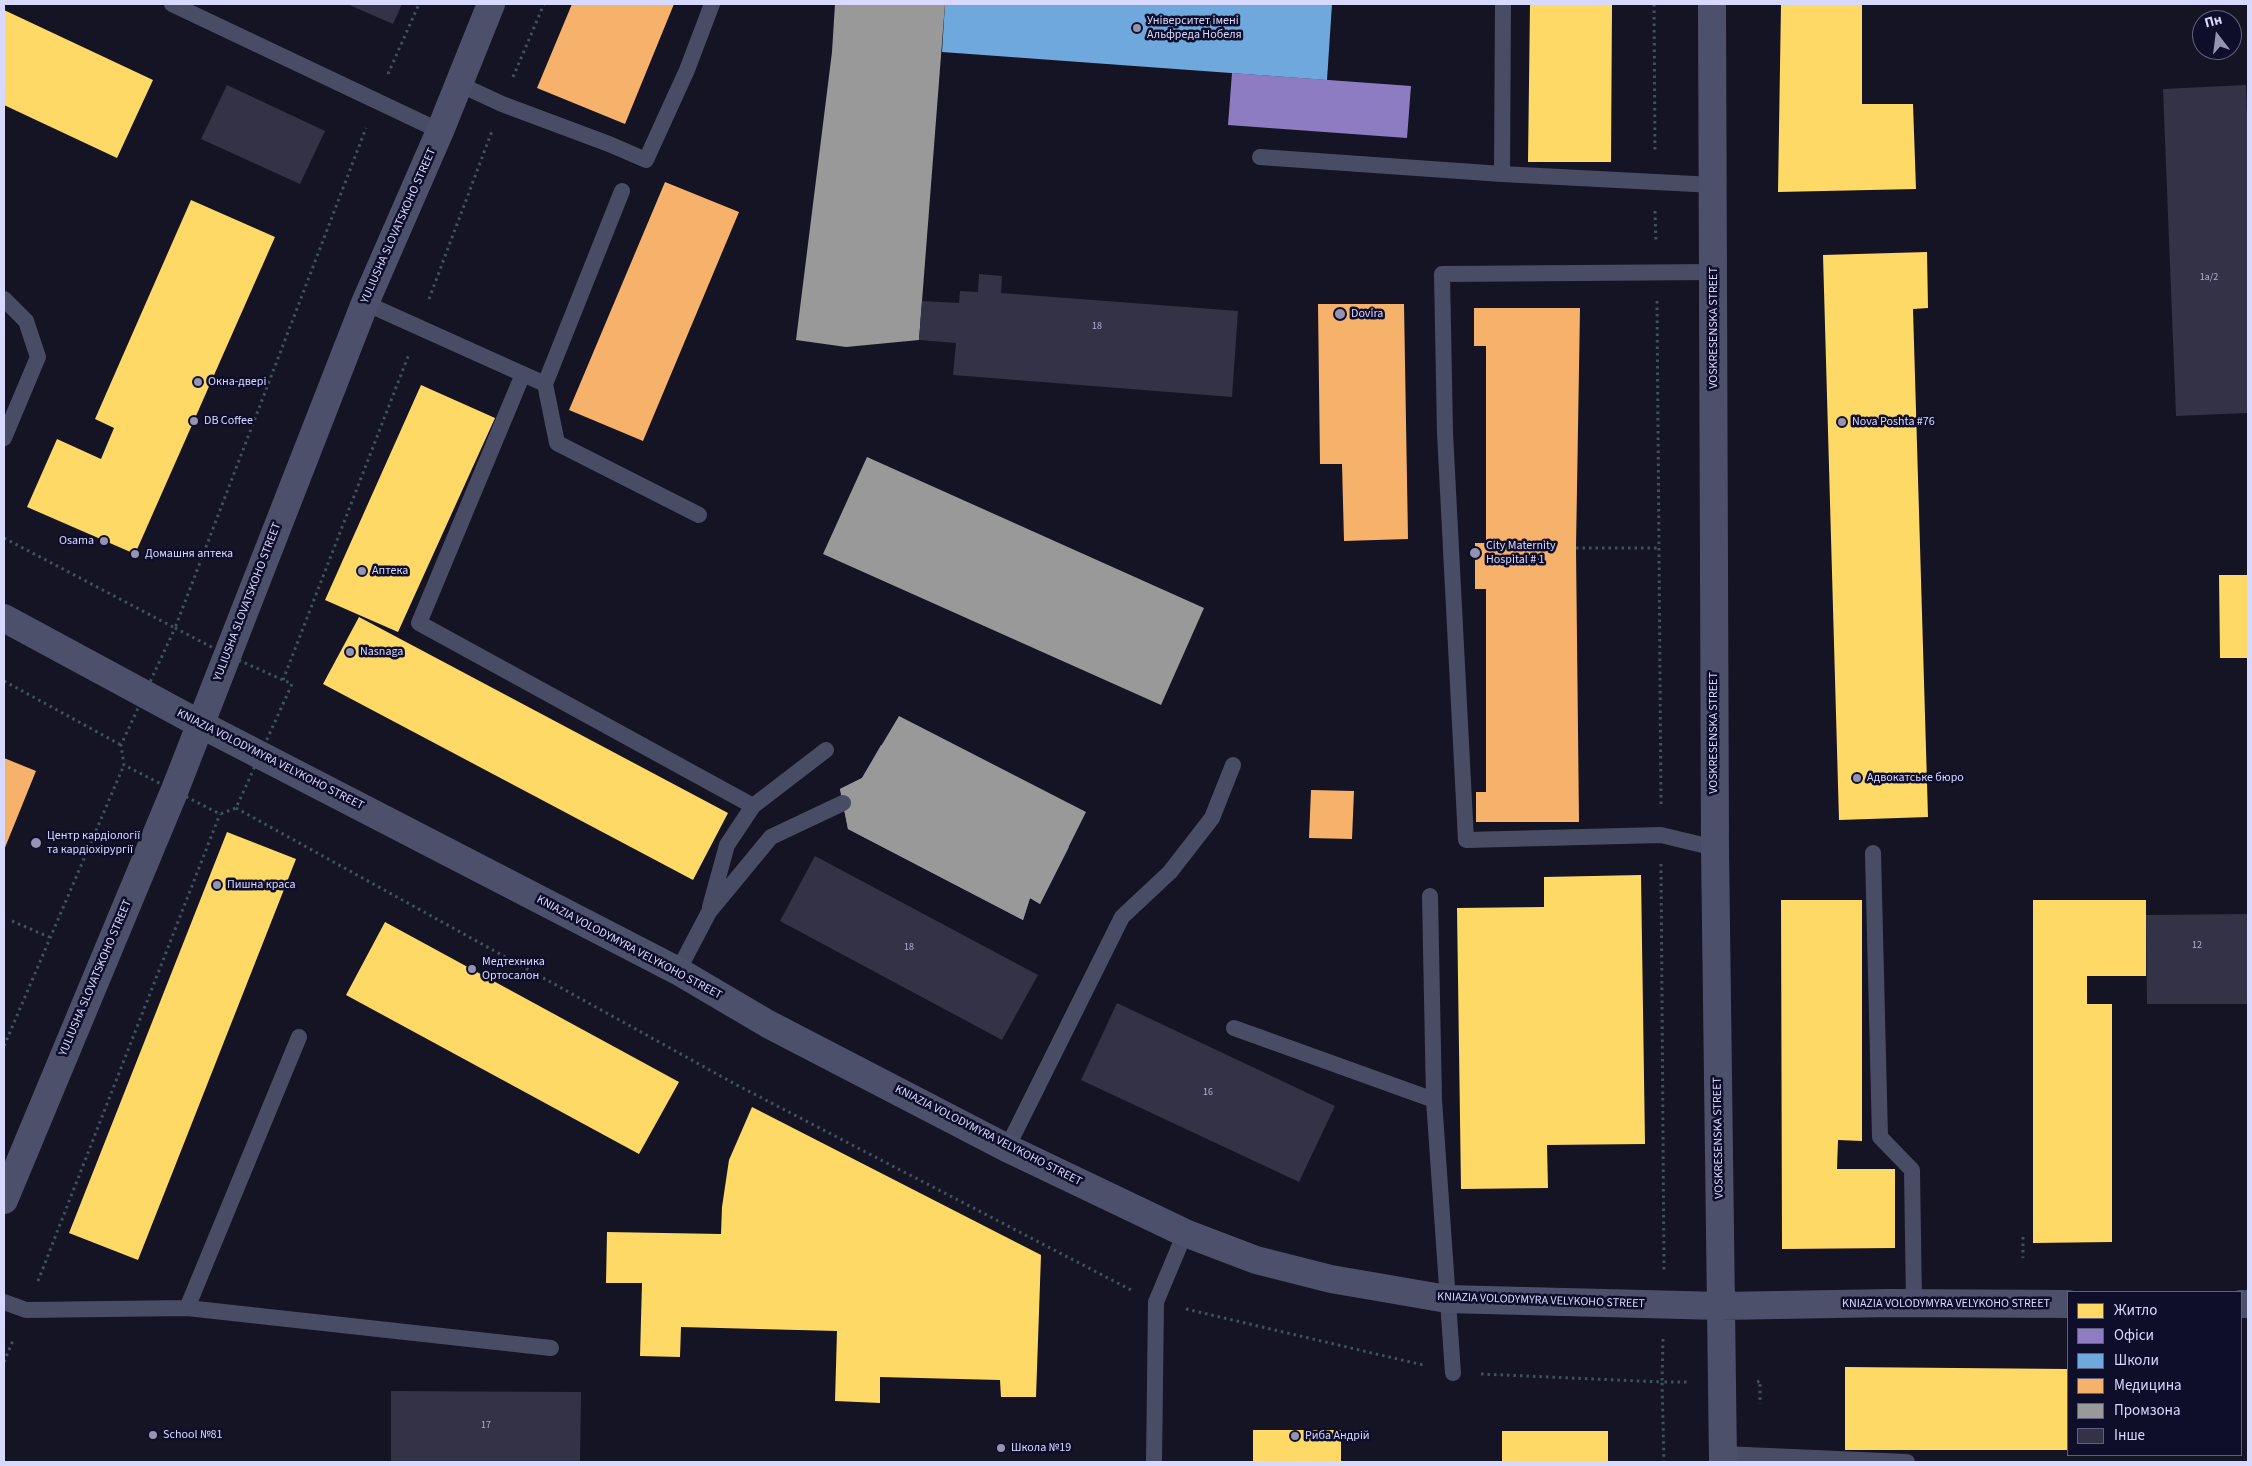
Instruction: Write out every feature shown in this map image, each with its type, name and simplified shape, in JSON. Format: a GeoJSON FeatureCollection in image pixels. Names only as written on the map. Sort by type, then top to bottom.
{"type":"FeatureCollection","features":[{"type":"Feature","properties":{"kind":"main road","name":"YULIUSHA SLOVATSKOHO STREET"},"geometry":{"type":"LineString","coordinates":[[4,1200],[200,724],[365,303],[440,131],[491,4]]}},
{"type":"Feature","properties":{"kind":"main road","name":"VOSKRESENSKA STREET"},"geometry":{"type":"LineString","coordinates":[[1712,4],[1715,848],[1721,1306],[1720,1383],[1723,1458]]}},
{"type":"Feature","properties":{"kind":"main road","name":"KNIAZIA VOLODYMYRA VELYKOHO STREET"},"geometry":{"type":"LineString","coordinates":[[4,618],[200,724],[678,971],[768,1024],[1007,1148],[1185,1233],[1256,1260],[1322,1276],[1447,1299],[1721,1306],[2067,1304]]}},
{"type":"Feature","properties":{"kind":"lane"},"geometry":{"type":"LineString","coordinates":[[172,4],[440,131]]}},
{"type":"Feature","properties":{"kind":"lane"},"geometry":{"type":"LineString","coordinates":[[459,84],[502,104],[609,144],[646,160],[687,70],[712,4]]}},
{"type":"Feature","properties":{"kind":"lane"},"geometry":{"type":"LineString","coordinates":[[1502,174],[1503,4]]}},
{"type":"Feature","properties":{"kind":"lane"},"geometry":{"type":"LineString","coordinates":[[1260,157],[1502,174],[1714,185]]}},
{"type":"Feature","properties":{"kind":"lane"},"geometry":{"type":"LineString","coordinates":[[622,190],[545,384],[557,443],[699,515]]}},
{"type":"Feature","properties":{"kind":"lane"},"geometry":{"type":"LineString","coordinates":[[1713,272],[1657,274],[1442,274],[1445,434],[1466,840],[1661,835],[1715,848]]}},
{"type":"Feature","properties":{"kind":"lane"},"geometry":{"type":"LineString","coordinates":[[4,299],[26,321],[38,356],[4,438]]}},
{"type":"Feature","properties":{"kind":"lane"},"geometry":{"type":"LineString","coordinates":[[365,303],[545,384]]}},
{"type":"Feature","properties":{"kind":"lane"},"geometry":{"type":"LineString","coordinates":[[523,374],[419,623],[753,806]]}},
{"type":"Feature","properties":{"kind":"lane"},"geometry":{"type":"LineString","coordinates":[[709,912],[728,845],[753,806],[826,750]]}},
{"type":"Feature","properties":{"kind":"lane"},"geometry":{"type":"LineString","coordinates":[[1007,1148],[1122,917],[1170,872],[1212,818],[1233,764]]}},
{"type":"Feature","properties":{"kind":"lane"},"geometry":{"type":"LineString","coordinates":[[678,971],[709,912],[771,837],[843,803]]}},
{"type":"Feature","properties":{"kind":"lane"},"geometry":{"type":"LineString","coordinates":[[1872,853],[1880,1138],[1912,1170],[1914,1304]]}},
{"type":"Feature","properties":{"kind":"lane"},"geometry":{"type":"LineString","coordinates":[[1430,896],[1434,1100],[1453,1372]]}},
{"type":"Feature","properties":{"kind":"lane"},"geometry":{"type":"LineString","coordinates":[[1234,1028],[1434,1100]]}},
{"type":"Feature","properties":{"kind":"lane"},"geometry":{"type":"LineString","coordinates":[[187,1308],[299,1037]]}},
{"type":"Feature","properties":{"kind":"lane"},"geometry":{"type":"LineString","coordinates":[[1154,1462],[1156,1302],[1185,1233]]}},
{"type":"Feature","properties":{"kind":"lane"},"geometry":{"type":"LineString","coordinates":[[4,1302],[26,1310],[187,1308],[551,1348]]}},
{"type":"Feature","properties":{"kind":"lane"},"geometry":{"type":"LineString","coordinates":[[1723,1458],[1907,1462]]}},
{"type":"Feature","properties":{"kind":"path"},"geometry":{"type":"LineString","coordinates":[[4,538],[175,628],[376,101],[419,4]]}},
{"type":"Feature","properties":{"kind":"path"},"geometry":{"type":"LineString","coordinates":[[1654,4],[1660,548],[1664,1305],[1662,1382],[1664,1462]]}},
{"type":"Feature","properties":{"kind":"path"},"geometry":{"type":"LineString","coordinates":[[1576,548],[1660,548]]}},
{"type":"Feature","properties":{"kind":"path"},"geometry":{"type":"LineString","coordinates":[[4,681],[121,745]]}},
{"type":"Feature","properties":{"kind":"path"},"geometry":{"type":"LineString","coordinates":[[4,1046],[124,765]]}},
{"type":"Feature","properties":{"kind":"path"},"geometry":{"type":"LineString","coordinates":[[236,808],[735,1084],[1156,1302],[1453,1372],[1662,1382]]}},
{"type":"Feature","properties":{"kind":"path"},"geometry":{"type":"LineString","coordinates":[[4,1362],[220,814]]}},
{"type":"Feature","properties":{"kind":"path"},"geometry":{"type":"LineString","coordinates":[[12,921],[49,937]]}},
{"type":"Feature","properties":{"kind":"path"},"geometry":{"type":"LineString","coordinates":[[2023,1236],[2023,1258]]}},
{"type":"Feature","properties":{"kind":"building: Житло"},"geometry":{"type":"Polygon","coordinates":[[[1530,4],[1612,4],[1611,162],[1528,162],[1530,4]]]}},
{"type":"Feature","properties":{"kind":"building: Житло"},"geometry":{"type":"Polygon","coordinates":[[[1781,4],[1862,4],[1862,104],[1913,104],[1916,189],[1778,192],[1781,4]]]}},
{"type":"Feature","properties":{"kind":"building: Житло"},"geometry":{"type":"Polygon","coordinates":[[[4,10],[153,80],[117,158],[4,105],[4,10]]]}},
{"type":"Feature","properties":{"kind":"building: Житло"},"geometry":{"type":"Polygon","coordinates":[[[191,200],[275,237],[135,554],[27,507],[57,439],[101,459],[114,428],[95,419],[191,200]]]}},
{"type":"Feature","properties":{"kind":"building: Житло"},"geometry":{"type":"Polygon","coordinates":[[[1927,252],[1928,308],[1913,309],[1928,817],[1839,820],[1823,255],[1927,252]]]}},
{"type":"Feature","properties":{"kind":"building: Житло"},"geometry":{"type":"Polygon","coordinates":[[[421,385],[495,418],[398,632],[325,600],[421,385]]]}},
{"type":"Feature","properties":{"kind":"building: Житло"},"geometry":{"type":"Polygon","coordinates":[[[2219,575],[2248,575],[2248,658],[2220,658],[2219,575]]]}},
{"type":"Feature","properties":{"kind":"building: Житло"},"geometry":{"type":"Polygon","coordinates":[[[359,617],[728,813],[693,880],[323,684],[359,617]]]}},
{"type":"Feature","properties":{"kind":"building: Житло"},"geometry":{"type":"Polygon","coordinates":[[[227,832],[296,859],[138,1260],[69,1233],[227,832]]]}},
{"type":"Feature","properties":{"kind":"building: Житло"},"geometry":{"type":"Polygon","coordinates":[[[1641,875],[1645,1144],[1547,1145],[1548,1188],[1461,1189],[1457,908],[1544,907],[1544,877],[1641,875]]]}},
{"type":"Feature","properties":{"kind":"building: Житло"},"geometry":{"type":"Polygon","coordinates":[[[1781,900],[1862,900],[1862,1141],[1838,1140],[1837,1169],[1895,1169],[1895,1248],[1782,1249],[1781,900]]]}},
{"type":"Feature","properties":{"kind":"building: Житло"},"geometry":{"type":"Polygon","coordinates":[[[2033,900],[2146,900],[2146,976],[2087,976],[2087,1004],[2112,1004],[2112,1242],[2033,1243],[2033,900]]]}},
{"type":"Feature","properties":{"kind":"building: Житло"},"geometry":{"type":"Polygon","coordinates":[[[385,922],[679,1082],[639,1154],[346,995],[385,922]]]}},
{"type":"Feature","properties":{"kind":"building: Житло"},"geometry":{"type":"Polygon","coordinates":[[[752,1107],[1041,1255],[1036,1397],[1001,1397],[1000,1380],[880,1377],[880,1403],[835,1401],[837,1331],[681,1327],[680,1357],[640,1356],[642,1283],[606,1283],[607,1232],[721,1234],[722,1207],[729,1160],[752,1107]]]}},
{"type":"Feature","properties":{"kind":"building: Житло"},"geometry":{"type":"Polygon","coordinates":[[[1845,1367],[2067,1369],[2067,1450],[1845,1450],[1845,1367]]]}},
{"type":"Feature","properties":{"kind":"building: Житло"},"geometry":{"type":"Polygon","coordinates":[[[1253,1430],[1341,1430],[1341,1462],[1253,1462],[1253,1430]]]}},
{"type":"Feature","properties":{"kind":"building: Житло"},"geometry":{"type":"Polygon","coordinates":[[[1502,1431],[1608,1431],[1608,1462],[1502,1462],[1502,1431]]]}},
{"type":"Feature","properties":{"kind":"building: Офіси"},"geometry":{"type":"Polygon","coordinates":[[[1232,73],[1411,86],[1407,138],[1228,125],[1232,73]]]}},
{"type":"Feature","properties":{"kind":"building: Офіси"},"geometry":{"type":"Polygon","coordinates":[[[881,745],[1069,847],[1040,904],[1030,898],[1023,920],[848,829],[840,789],[862,778],[881,745]]]}},
{"type":"Feature","properties":{"kind":"building: Школи","name":"Університет імені Альфреда Нобеля"},"geometry":{"type":"Polygon","coordinates":[[[945,4],[1332,4],[1327,80],[942,52],[945,4]]]}},
{"type":"Feature","properties":{"kind":"building: Медицина"},"geometry":{"type":"Polygon","coordinates":[[[572,4],[674,4],[625,124],[537,88],[572,4]]]}},
{"type":"Feature","properties":{"kind":"building: Медицина"},"geometry":{"type":"Polygon","coordinates":[[[665,182],[739,212],[643,441],[569,410],[665,182]]]}},
{"type":"Feature","properties":{"kind":"building: Медицина"},"geometry":{"type":"Polygon","coordinates":[[[1318,304],[1404,304],[1408,539],[1344,541],[1342,464],[1320,464],[1318,304]]]}},
{"type":"Feature","properties":{"kind":"building: Медицина"},"geometry":{"type":"Polygon","coordinates":[[[1474,308],[1580,308],[1576,548],[1579,822],[1476,822],[1476,792],[1486,792],[1486,589],[1475,589],[1475,543],[1486,543],[1486,346],[1474,346],[1474,308]]]}},
{"type":"Feature","properties":{"kind":"building: Медицина"},"geometry":{"type":"Polygon","coordinates":[[[4,758],[36,771],[4,850],[4,758]]]}},
{"type":"Feature","properties":{"kind":"building: Медицина"},"geometry":{"type":"Polygon","coordinates":[[[1311,790],[1354,791],[1352,839],[1309,838],[1311,790]]]}},
{"type":"Feature","properties":{"kind":"building: Промзона"},"geometry":{"type":"Polygon","coordinates":[[[835,4],[945,4],[919,340],[846,347],[796,340],[832,52],[835,4]]]}},
{"type":"Feature","properties":{"kind":"building: Промзона"},"geometry":{"type":"Polygon","coordinates":[[[867,457],[1204,608],[1161,705],[823,554],[867,457]]]}},
{"type":"Feature","properties":{"kind":"building: Промзона"},"geometry":{"type":"Polygon","coordinates":[[[899,716],[1086,812],[1040,904],[1030,898],[1023,920],[848,829],[840,789],[862,778],[899,716]]]}},
{"type":"Feature","properties":{"kind":"building: Інше"},"geometry":{"type":"Polygon","coordinates":[[[347,4],[402,4],[393,24],[347,4]]]}},
{"type":"Feature","properties":{"kind":"building: Інше"},"geometry":{"type":"Polygon","coordinates":[[[227,85],[325,131],[300,184],[201,139],[227,85]]]}},
{"type":"Feature","properties":{"kind":"building: Інше"},"geometry":{"type":"Polygon","coordinates":[[[2246,85],[2248,142],[2248,413],[2176,416],[2163,89],[2246,85]]]}},
{"type":"Feature","properties":{"kind":"building: Інше"},"geometry":{"type":"Polygon","coordinates":[[[979,274],[1002,276],[1001,293],[1238,311],[1232,397],[953,375],[956,343],[919,340],[922,301],[959,303],[960,291],[978,292],[979,274]]]}},
{"type":"Feature","properties":{"kind":"building: Інше"},"geometry":{"type":"Polygon","coordinates":[[[815,856],[1038,975],[1002,1040],[780,921],[815,856]]]}},
{"type":"Feature","properties":{"kind":"building: Інше"},"geometry":{"type":"Polygon","coordinates":[[[2248,914],[2248,1004],[2147,1004],[2146,915],[2248,914]]]}},
{"type":"Feature","properties":{"kind":"building: Інше"},"geometry":{"type":"Polygon","coordinates":[[[1117,1003],[1335,1106],[1299,1182],[1081,1080],[1117,1003]]]}},
{"type":"Feature","properties":{"kind":"building: Інше"},"geometry":{"type":"Polygon","coordinates":[[[391,1391],[581,1392],[580,1462],[391,1461],[391,1391]]]}},
{"type":"Feature","properties":{"kind":"place","name":"Університет імені Альфреда Нобеля"},"geometry":{"type":"Point","coordinates":[1137,28]}},
{"type":"Feature","properties":{"kind":"place","name":"Dovira"},"geometry":{"type":"Point","coordinates":[1340,314]}},
{"type":"Feature","properties":{"kind":"place","name":"Окна-двері"},"geometry":{"type":"Point","coordinates":[198,382]}},
{"type":"Feature","properties":{"kind":"place","name":"DB Coffee"},"geometry":{"type":"Point","coordinates":[194,421]}},
{"type":"Feature","properties":{"kind":"place","name":"Nova Poshta #76"},"geometry":{"type":"Point","coordinates":[1842,422]}},
{"type":"Feature","properties":{"kind":"place","name":"Osama"},"geometry":{"type":"Point","coordinates":[104,541]}},
{"type":"Feature","properties":{"kind":"place","name":"City Maternity Hospital # 1"},"geometry":{"type":"Point","coordinates":[1475,553]}},
{"type":"Feature","properties":{"kind":"place","name":"Домашня аптека"},"geometry":{"type":"Point","coordinates":[135,554]}},
{"type":"Feature","properties":{"kind":"place","name":"Аптека"},"geometry":{"type":"Point","coordinates":[362,571]}},
{"type":"Feature","properties":{"kind":"place","name":"Nasnaga"},"geometry":{"type":"Point","coordinates":[350,652]}},
{"type":"Feature","properties":{"kind":"place","name":"Адвокатське бюро"},"geometry":{"type":"Point","coordinates":[1857,778]}},
{"type":"Feature","properties":{"kind":"place","name":"Центр кардіології та кардіохірургії"},"geometry":{"type":"Point","coordinates":[36,843]}},
{"type":"Feature","properties":{"kind":"place","name":"Пишна краса"},"geometry":{"type":"Point","coordinates":[217,885]}},
{"type":"Feature","properties":{"kind":"place","name":"Медтехника Ортосалон"},"geometry":{"type":"Point","coordinates":[472,969]}},
{"type":"Feature","properties":{"kind":"place","name":"School №81"},"geometry":{"type":"Point","coordinates":[153,1435]}},
{"type":"Feature","properties":{"kind":"place","name":"Риба Андрій"},"geometry":{"type":"Point","coordinates":[1295,1436]}},
{"type":"Feature","properties":{"kind":"place","name":"Школа №19"},"geometry":{"type":"Point","coordinates":[1001,1448]}}]}
